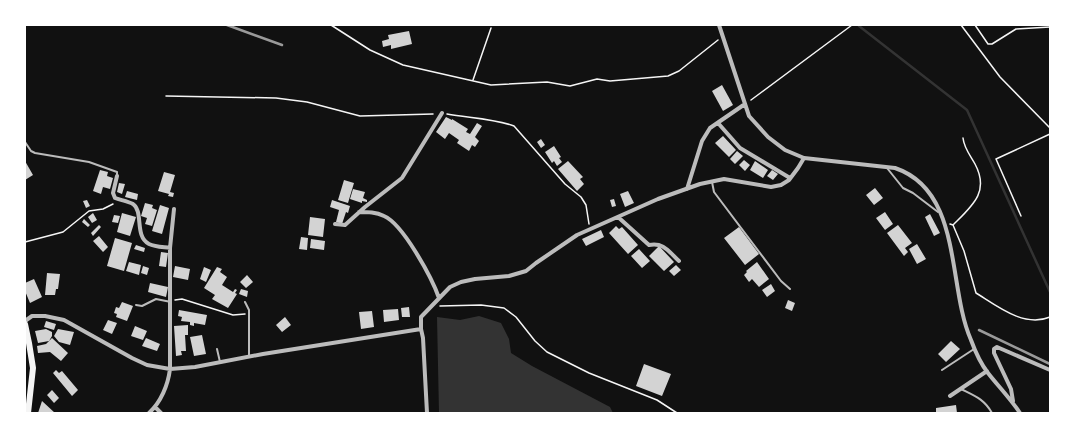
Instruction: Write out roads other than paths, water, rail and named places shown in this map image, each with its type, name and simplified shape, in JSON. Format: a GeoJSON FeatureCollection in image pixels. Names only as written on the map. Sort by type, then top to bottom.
{"type":"FeatureCollection","features":[{"type":"Feature","properties":{"kind":"main road"},"geometry":{"type":"LineString","coordinates":[[25,322],[33,368],[28,413]]}},
{"type":"Feature","properties":{"kind":"street"},"geometry":{"type":"LineString","coordinates":[[719,25],[750,116],[768,137],[785,150],[804,158],[895,168],[906,172],[920,181],[933,197],[942,215],[964,319],[970,340],[987,371],[1013,402],[1020,413]]}},
{"type":"Feature","properties":{"kind":"street"},"geometry":{"type":"LineString","coordinates":[[686,189],[702,141],[710,128],[745,104]]}},
{"type":"Feature","properties":{"kind":"street"},"geometry":{"type":"LineString","coordinates":[[335,224],[345,225],[402,178],[442,114]]}},
{"type":"Feature","properties":{"kind":"street"},"geometry":{"type":"LineString","coordinates":[[718,123],[740,148],[790,178]]}},
{"type":"Feature","properties":{"kind":"street"},"geometry":{"type":"LineString","coordinates":[[427,413],[421,317],[450,288],[461,282],[475,279],[509,276],[526,271],[577,235],[658,199],[700,184],[724,180],[770,187],[781,185],[790,178],[804,158]]}},
{"type":"Feature","properties":{"kind":"street"},"geometry":{"type":"LineString","coordinates":[[118,176],[113,193],[115,198],[133,204],[138,209],[141,235],[144,240],[149,244],[170,248]]}},
{"type":"Feature","properties":{"kind":"street"},"geometry":{"type":"LineString","coordinates":[[149,413],[155,407],[168,382],[170,370],[170,248],[174,209]]}},
{"type":"Feature","properties":{"kind":"street"},"geometry":{"type":"LineString","coordinates":[[359,212],[372,212],[385,216],[402,231],[440,298]]}},
{"type":"Feature","properties":{"kind":"street"},"geometry":{"type":"LineString","coordinates":[[618,217],[649,245],[656,243],[662,245],[679,261]]}},
{"type":"Feature","properties":{"kind":"street"},"geometry":{"type":"LineString","coordinates":[[25,322],[32,316],[45,316],[64,320],[132,358],[147,365],[170,370],[421,330]]}},
{"type":"Feature","properties":{"kind":"street"},"geometry":{"type":"LineString","coordinates":[[1013,402],[1011,389],[994,353],[994,349],[997,348],[1050,370]]}},
{"type":"Feature","properties":{"kind":"street"},"geometry":{"type":"LineString","coordinates":[[950,396],[987,371]]}},
{"type":"Feature","properties":{"kind":"street"},"geometry":{"type":"LineString","coordinates":[[155,407],[161,413]]}},
{"type":"Feature","properties":{"kind":"lane"},"geometry":{"type":"LineString","coordinates":[[25,142],[31,151],[35,153],[89,162],[117,172],[118,176]]}},
{"type":"Feature","properties":{"kind":"lane"},"geometry":{"type":"LineString","coordinates":[[886,167],[903,188],[913,192],[942,215]]}},
{"type":"Feature","properties":{"kind":"lane"},"geometry":{"type":"LineString","coordinates":[[712,182],[714,192],[781,281],[790,290]]}},
{"type":"Feature","properties":{"kind":"lane"},"geometry":{"type":"LineString","coordinates":[[136,305],[142,306],[156,299],[171,302]]}},
{"type":"Feature","properties":{"kind":"lane"},"geometry":{"type":"LineString","coordinates":[[245,302],[248,310],[249,357]]}},
{"type":"Feature","properties":{"kind":"lane"},"geometry":{"type":"LineString","coordinates":[[217,349],[220,362]]}},
{"type":"Feature","properties":{"kind":"lane"},"geometry":{"type":"LineString","coordinates":[[942,370],[975,349]]}},
{"type":"Feature","properties":{"kind":"lane"},"geometry":{"type":"LineString","coordinates":[[960,388],[981,399],[992,413]]}},
{"type":"Feature","properties":{"kind":"waterway"},"geometry":{"type":"LineString","coordinates":[[859,26],[967,110],[1050,292]]}},
{"type":"Feature","properties":{"kind":"railway"},"geometry":{"type":"LineString","coordinates":[[227,25],[282,45]]}},
{"type":"Feature","properties":{"kind":"railway"},"geometry":{"type":"LineString","coordinates":[[979,330],[1050,364]]}}]}
